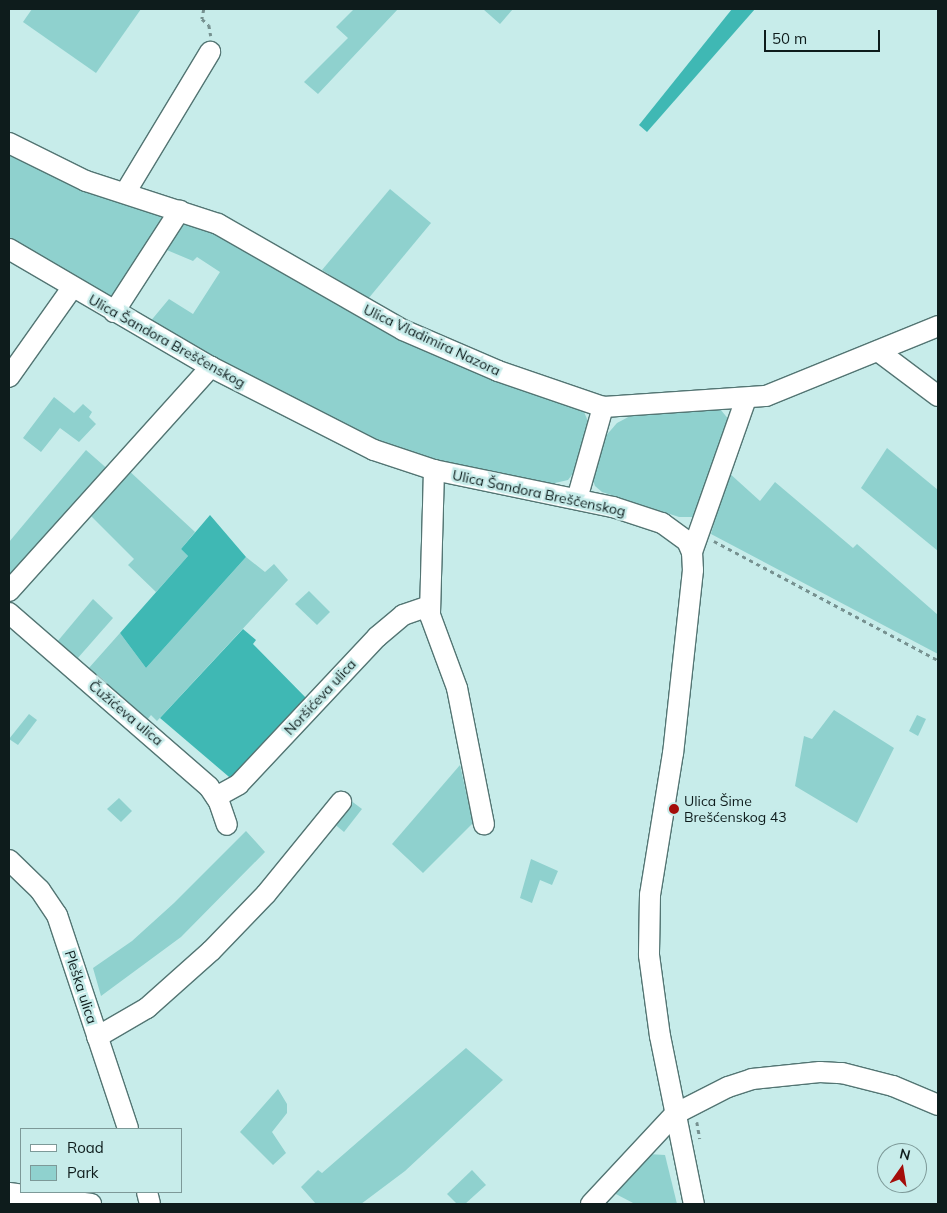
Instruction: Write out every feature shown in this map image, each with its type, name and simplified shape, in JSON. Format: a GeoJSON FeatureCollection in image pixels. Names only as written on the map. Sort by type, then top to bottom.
{"type":"FeatureCollection","features":[{"type":"Feature","properties":{"kind":"street"},"geometry":{"type":"LineString","coordinates":[[125,193],[210,52]]}},
{"type":"Feature","properties":{"kind":"street","name":"Ulica Vladimira Nazora"},"geometry":{"type":"LineString","coordinates":[[9,143],[65,172],[180,210],[230,230],[403,330],[498,371],[603,408],[746,399],[788,390],[938,326]]}},
{"type":"Feature","properties":{"kind":"street"},"geometry":{"type":"LineString","coordinates":[[114,312],[180,210]]}},
{"type":"Feature","properties":{"kind":"street","name":"Ulica Šandora Breščenskog"},"geometry":{"type":"LineString","coordinates":[[9,249],[72,288],[211,367],[349,439],[434,470],[578,498],[662,523],[680,533],[692,552]]}},
{"type":"Feature","properties":{"kind":"street"},"geometry":{"type":"LineString","coordinates":[[9,377],[72,288]]}},
{"type":"Feature","properties":{"kind":"street"},"geometry":{"type":"LineString","coordinates":[[878,352],[938,396]]}},
{"type":"Feature","properties":{"kind":"street"},"geometry":{"type":"LineString","coordinates":[[9,591],[211,367]]}},
{"type":"Feature","properties":{"kind":"street"},"geometry":{"type":"LineString","coordinates":[[694,1204],[675,1114],[653,991],[649,926],[653,870],[673,752],[692,552],[746,399]]}},
{"type":"Feature","properties":{"kind":"street"},"geometry":{"type":"LineString","coordinates":[[578,498],[603,408]]}},
{"type":"Feature","properties":{"kind":"street"},"geometry":{"type":"LineString","coordinates":[[434,470],[429,606],[432,624],[457,688],[484,824]]}},
{"type":"Feature","properties":{"kind":"street","name":"Noršićeva ulica"},"geometry":{"type":"LineString","coordinates":[[216,797],[239,784],[377,637],[403,615],[429,606]]}},
{"type":"Feature","properties":{"kind":"street","name":"Čužićeva ulica"},"geometry":{"type":"LineString","coordinates":[[9,613],[177,756],[216,797],[227,825]]}},
{"type":"Feature","properties":{"kind":"street"},"geometry":{"type":"LineString","coordinates":[[98,1036],[146,1008],[210,951],[266,894],[341,802]]}},
{"type":"Feature","properties":{"kind":"street","name":"Pleška ulica"},"geometry":{"type":"LineString","coordinates":[[9,860],[40,890],[57,916],[128,1128]]}},
{"type":"Feature","properties":{"kind":"street"},"geometry":{"type":"LineString","coordinates":[[591,1204],[675,1114],[728,1087],[752,1079],[820,1072],[862,1077],[938,1105]]}},
{"type":"Feature","properties":{"kind":"street"},"geometry":{"type":"LineString","coordinates":[[9,1193],[90,1204]]}},
{"type":"Feature","properties":{"kind":"path"},"geometry":{"type":"LineString","coordinates":[[204,9],[202,19],[209,25],[213,44],[210,52]]}},
{"type":"Feature","properties":{"kind":"path"},"geometry":{"type":"LineString","coordinates":[[698,533],[938,660]]}},
{"type":"Feature","properties":{"kind":"green space"},"geometry":{"type":"Polygon","coordinates":[[[32,9],[141,9],[96,73],[23,22],[32,9]]]}},
{"type":"Feature","properties":{"kind":"green space"},"geometry":{"type":"Polygon","coordinates":[[[354,9],[398,9],[318,94],[304,82],[348,38],[336,27],[354,9]]]}},
{"type":"Feature","properties":{"kind":"green space"},"geometry":{"type":"Polygon","coordinates":[[[483,9],[513,9],[500,24],[483,9]]]}},
{"type":"Feature","properties":{"kind":"green space"},"geometry":{"type":"Polygon","coordinates":[[[9,151],[162,214],[164,221],[114,296],[110,297],[9,239],[9,151]]]}},
{"type":"Feature","properties":{"kind":"green space"},"geometry":{"type":"Polygon","coordinates":[[[390,189],[431,223],[368,299],[322,270],[390,189]]]}},
{"type":"Feature","properties":{"kind":"green space"},"geometry":{"type":"Polygon","coordinates":[[[190,222],[584,412],[591,428],[579,473],[574,472],[568,480],[555,483],[552,487],[395,450],[350,429],[149,323],[169,299],[193,314],[220,272],[197,257],[193,261],[162,248],[176,229],[190,222]]]}},
{"type":"Feature","properties":{"kind":"green space"},"geometry":{"type":"Polygon","coordinates":[[[54,397],[74,413],[83,404],[92,412],[89,417],[96,424],[79,442],[60,428],[41,452],[23,438],[54,397]]]}},
{"type":"Feature","properties":{"kind":"green space"},"geometry":{"type":"Polygon","coordinates":[[[714,407],[720,409],[730,421],[693,517],[679,517],[602,492],[595,486],[592,478],[604,438],[617,423],[636,413],[714,407]]]}},
{"type":"Feature","properties":{"kind":"green space"},"geometry":{"type":"Polygon","coordinates":[[[887,448],[938,490],[938,551],[861,488],[887,448]]]}},
{"type":"Feature","properties":{"kind":"green space"},"geometry":{"type":"Polygon","coordinates":[[[86,450],[111,472],[9,583],[9,542],[86,450]]]}},
{"type":"Feature","properties":{"kind":"green space"},"geometry":{"type":"Polygon","coordinates":[[[126,468],[195,532],[181,549],[188,556],[156,592],[128,565],[134,559],[88,513],[126,468]]]}},
{"type":"Feature","properties":{"kind":"green space"},"geometry":{"type":"Polygon","coordinates":[[[728,472],[760,501],[775,482],[853,548],[857,544],[938,615],[938,654],[711,534],[716,516],[712,515],[728,472]]]}},
{"type":"Feature","properties":{"kind":"green space"},"geometry":{"type":"Polygon","coordinates":[[[246,557],[265,572],[274,564],[288,580],[157,721],[151,715],[147,720],[88,669],[120,633],[146,668],[246,557]]]}},
{"type":"Feature","properties":{"kind":"green space"},"geometry":{"type":"Polygon","coordinates":[[[309,591],[330,612],[317,625],[295,604],[309,591]]]}},
{"type":"Feature","properties":{"kind":"green space"},"geometry":{"type":"Polygon","coordinates":[[[93,599],[113,618],[77,659],[57,642],[93,599]]]}},
{"type":"Feature","properties":{"kind":"green space"},"geometry":{"type":"Polygon","coordinates":[[[834,710],[894,748],[857,823],[795,786],[804,736],[812,739],[834,710]]]}},
{"type":"Feature","properties":{"kind":"green space"},"geometry":{"type":"Polygon","coordinates":[[[29,714],[37,720],[18,745],[9,739],[29,714]]]}},
{"type":"Feature","properties":{"kind":"green space"},"geometry":{"type":"Polygon","coordinates":[[[917,715],[926,719],[918,736],[909,731],[917,715]]]}},
{"type":"Feature","properties":{"kind":"green space"},"geometry":{"type":"Polygon","coordinates":[[[460,765],[473,823],[423,873],[392,844],[460,765]]]}},
{"type":"Feature","properties":{"kind":"green space"},"geometry":{"type":"Polygon","coordinates":[[[119,798],[132,811],[121,822],[107,809],[119,798]]]}},
{"type":"Feature","properties":{"kind":"green space"},"geometry":{"type":"Polygon","coordinates":[[[350,800],[362,809],[344,832],[332,822],[350,800]]]}},
{"type":"Feature","properties":{"kind":"green space"},"geometry":{"type":"Polygon","coordinates":[[[246,831],[265,852],[181,937],[101,996],[93,968],[132,941],[174,903],[246,831]]]}},
{"type":"Feature","properties":{"kind":"green space"},"geometry":{"type":"Polygon","coordinates":[[[531,859],[558,871],[552,885],[540,880],[532,903],[520,898],[531,859]]]}},
{"type":"Feature","properties":{"kind":"green space"},"geometry":{"type":"Polygon","coordinates":[[[466,1048],[503,1080],[405,1171],[361,1204],[316,1204],[301,1187],[318,1170],[322,1173],[466,1048]]]}},
{"type":"Feature","properties":{"kind":"green space"},"geometry":{"type":"Polygon","coordinates":[[[278,1089],[287,1104],[287,1113],[272,1132],[286,1153],[273,1165],[240,1132],[278,1089]]]}},
{"type":"Feature","properties":{"kind":"green space"},"geometry":{"type":"Polygon","coordinates":[[[648,1154],[665,1155],[677,1204],[635,1204],[612,1192],[648,1154]]]}},
{"type":"Feature","properties":{"kind":"green space"},"geometry":{"type":"Polygon","coordinates":[[[472,1170],[486,1185],[465,1204],[457,1204],[447,1194],[472,1170]]]}},
{"type":"Feature","properties":{"kind":"shaded area"},"geometry":{"type":"Polygon","coordinates":[[[732,9],[755,9],[647,132],[639,125],[732,9]]]}},
{"type":"Feature","properties":{"kind":"shaded area"},"geometry":{"type":"Polygon","coordinates":[[[210,515],[246,557],[146,668],[120,633],[188,556],[181,549],[210,515]]]}},
{"type":"Feature","properties":{"kind":"shaded area"},"geometry":{"type":"Polygon","coordinates":[[[243,629],[256,640],[253,644],[309,701],[235,782],[160,718],[243,629]]]}},
{"type":"Feature","properties":{"kind":"place","name":"Ulica Šime Brešćenskog 43"},"geometry":{"type":"Point","coordinates":[674,809]}}]}
